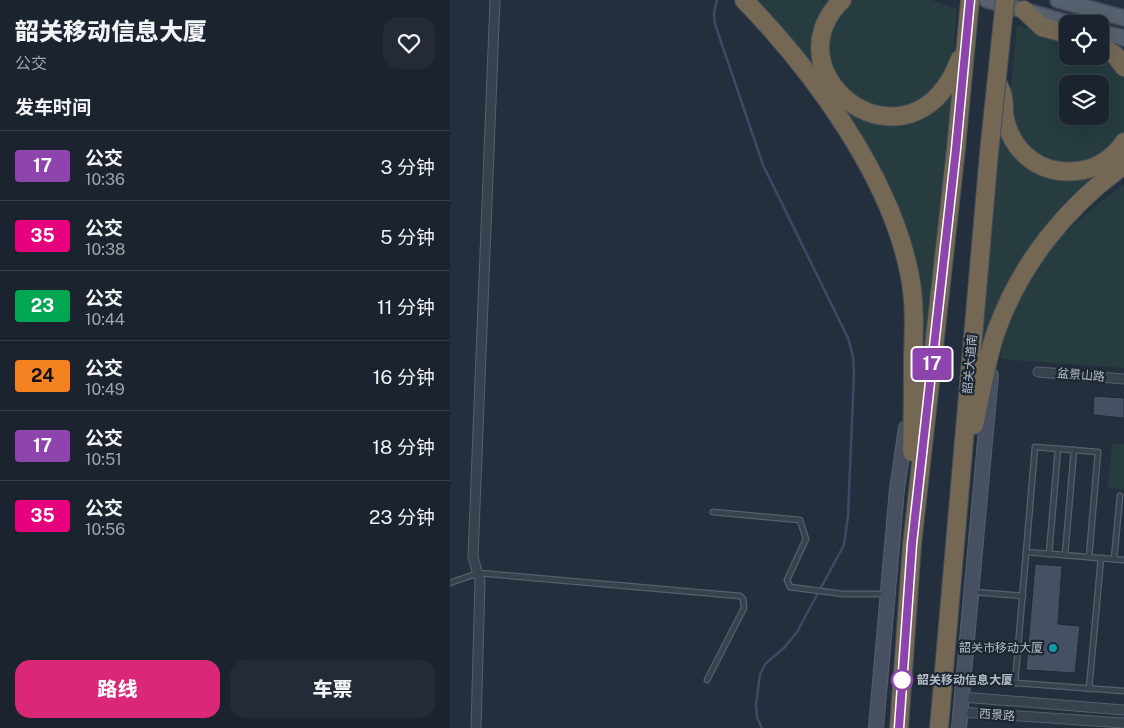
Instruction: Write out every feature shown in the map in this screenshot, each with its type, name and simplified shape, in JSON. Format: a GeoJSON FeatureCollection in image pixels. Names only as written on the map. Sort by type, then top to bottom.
{"type":"FeatureCollection","features":[{"type":"Feature","properties":{"kind":"highway"},"geometry":{"type":"LineString","coordinates":[[744,0],[783,44],[836,115],[867,163],[884,199],[910,276],[915,324],[912,544]]}},
{"type":"Feature","properties":{"kind":"highway"},"geometry":{"type":"LineString","coordinates":[[842,0],[826,23],[822,41],[823,62],[834,88],[841,97],[861,110],[884,117],[911,113],[929,104],[948,86],[966,43]]}},
{"type":"Feature","properties":{"kind":"highway"},"geometry":{"type":"LineString","coordinates":[[899,728],[912,544],[956,149],[970,0]]}},
{"type":"Feature","properties":{"kind":"highway","name":"韶关大道南"},"geometry":{"type":"LineString","coordinates":[[939,728],[959,488],[1005,0]]}},
{"type":"Feature","properties":{"kind":"highway"},"geometry":{"type":"LineString","coordinates":[[1024,10],[1042,27],[1059,32]]}},
{"type":"Feature","properties":{"kind":"highway"},"geometry":{"type":"LineString","coordinates":[[1109,51],[1115,55],[1124,67]]}},
{"type":"Feature","properties":{"kind":"highway"},"geometry":{"type":"LineString","coordinates":[[997,82],[1005,96],[1005,118],[1014,141],[1030,160],[1053,171],[1079,171],[1098,165],[1114,154],[1124,142]]}},
{"type":"Feature","properties":{"kind":"highway"},"geometry":{"type":"LineString","coordinates":[[959,488],[995,334],[1009,299],[1043,243],[1072,210],[1124,165]]}},
{"type":"Feature","properties":{"kind":"main road"},"geometry":{"type":"LineString","coordinates":[[987,0],[1059,20]]}},
{"type":"Feature","properties":{"kind":"main road"},"geometry":{"type":"LineString","coordinates":[[1058,0],[1124,18]]}},
{"type":"Feature","properties":{"kind":"main road"},"geometry":{"type":"LineString","coordinates":[[1109,34],[1124,38]]}},
{"type":"Feature","properties":{"kind":"street"},"geometry":{"type":"LineString","coordinates":[[476,728],[480,581],[473,556],[495,0]]}},
{"type":"Feature","properties":{"kind":"street"},"geometry":{"type":"LineString","coordinates":[[959,728],[995,334]]}},
{"type":"Feature","properties":{"kind":"street","name":"盆景山路"},"geometry":{"type":"LineString","coordinates":[[1038,372],[1124,379]]}},
{"type":"Feature","properties":{"kind":"street"},"geometry":{"type":"LineString","coordinates":[[876,728],[897,490],[913,388]]}},
{"type":"Feature","properties":{"kind":"street","name":"西景路"},"geometry":{"type":"LineString","coordinates":[[962,697],[1124,710]]}},
{"type":"Feature","properties":{"kind":"street","name":"西景路"},"geometry":{"type":"LineString","coordinates":[[960,712],[1124,723]]}},
{"type":"Feature","properties":{"kind":"lane"},"geometry":{"type":"LineString","coordinates":[[1089,557],[1098,452],[1035,447],[1015,683],[1124,691]]}},
{"type":"Feature","properties":{"kind":"lane"},"geometry":{"type":"LineString","coordinates":[[1049,554],[1058,449]]}},
{"type":"Feature","properties":{"kind":"lane"},"geometry":{"type":"LineString","coordinates":[[1065,555],[1074,450]]}},
{"type":"Feature","properties":{"kind":"lane"},"geometry":{"type":"LineString","coordinates":[[1114,559],[1120,496]]}},
{"type":"Feature","properties":{"kind":"lane"},"geometry":{"type":"LineString","coordinates":[[713,512],[799,518],[806,538],[787,582],[790,587],[843,594],[888,594]]}},
{"type":"Feature","properties":{"kind":"lane"},"geometry":{"type":"LineString","coordinates":[[1026,552],[1124,560]]}},
{"type":"Feature","properties":{"kind":"lane"},"geometry":{"type":"LineString","coordinates":[[1089,688],[1101,558]]}},
{"type":"Feature","properties":{"kind":"lane"},"geometry":{"type":"LineString","coordinates":[[450,583],[478,573],[740,596],[743,599],[744,608],[707,680]]}},
{"type":"Feature","properties":{"kind":"lane"},"geometry":{"type":"LineString","coordinates":[[971,592],[1023,596]]}},
{"type":"Feature","properties":{"kind":"green space"},"geometry":{"type":"Polygon","coordinates":[[[752,0],[834,0],[818,32],[852,112],[937,107],[952,91],[954,93],[924,394],[888,193],[752,0]]]}},
{"type":"Feature","properties":{"kind":"green space"},"geometry":{"type":"Polygon","coordinates":[[[852,0],[931,0],[957,9],[950,70],[943,83],[903,109],[868,107],[843,88],[829,56],[829,34],[844,7],[852,0]]]}},
{"type":"Feature","properties":{"kind":"green space"},"geometry":{"type":"Polygon","coordinates":[[[1017,25],[1059,36],[1059,65],[1109,65],[1109,59],[1124,74],[1124,131],[1110,150],[1077,165],[1047,162],[1022,142],[1009,107],[1017,25]]]}},
{"type":"Feature","properties":{"kind":"green space"},"geometry":{"type":"Polygon","coordinates":[[[1001,133],[1052,175],[1124,149],[1124,158],[1086,190],[978,360],[999,137],[1001,133]]]}},
{"type":"Feature","properties":{"kind":"green space"},"geometry":{"type":"Polygon","coordinates":[[[1124,184],[1124,368],[1000,359],[1010,315],[1030,276],[1057,241],[1073,225],[1124,184]]]}},
{"type":"Feature","properties":{"kind":"green space"},"geometry":{"type":"Polygon","coordinates":[[[1112,443],[1124,444],[1124,489],[1108,488],[1112,443]]]}},
{"type":"Feature","properties":{"kind":"building"},"geometry":{"type":"Polygon","coordinates":[[[1094,396],[1124,398],[1124,418],[1093,415],[1094,396]]]}},
{"type":"Feature","properties":{"kind":"building"},"geometry":{"type":"Polygon","coordinates":[[[1035,564],[1062,566],[1058,624],[1080,626],[1075,673],[1026,670],[1035,564]]]}},
{"type":"Feature","properties":{"kind":"waterway"},"geometry":{"type":"LineString","coordinates":[[717,0],[714,13],[715,24],[763,165],[848,338],[853,356],[854,374],[848,516],[844,545],[797,632],[784,648],[766,663],[760,674],[756,705],[757,718],[762,728]]}},
{"type":"Feature","properties":{"kind":"bus line","name":"17"},"geometry":{"type":"LineString","coordinates":[[899,728],[912,544],[956,149],[970,0]]}},
{"type":"Feature","properties":{"kind":"place","name":"韶关市移动大厦"},"geometry":{"type":"Point","coordinates":[1053,648]}},
{"type":"Feature","properties":{"kind":"place","name":"韶关移动信息大厦"},"geometry":{"type":"Point","coordinates":[902,680]}}]}
